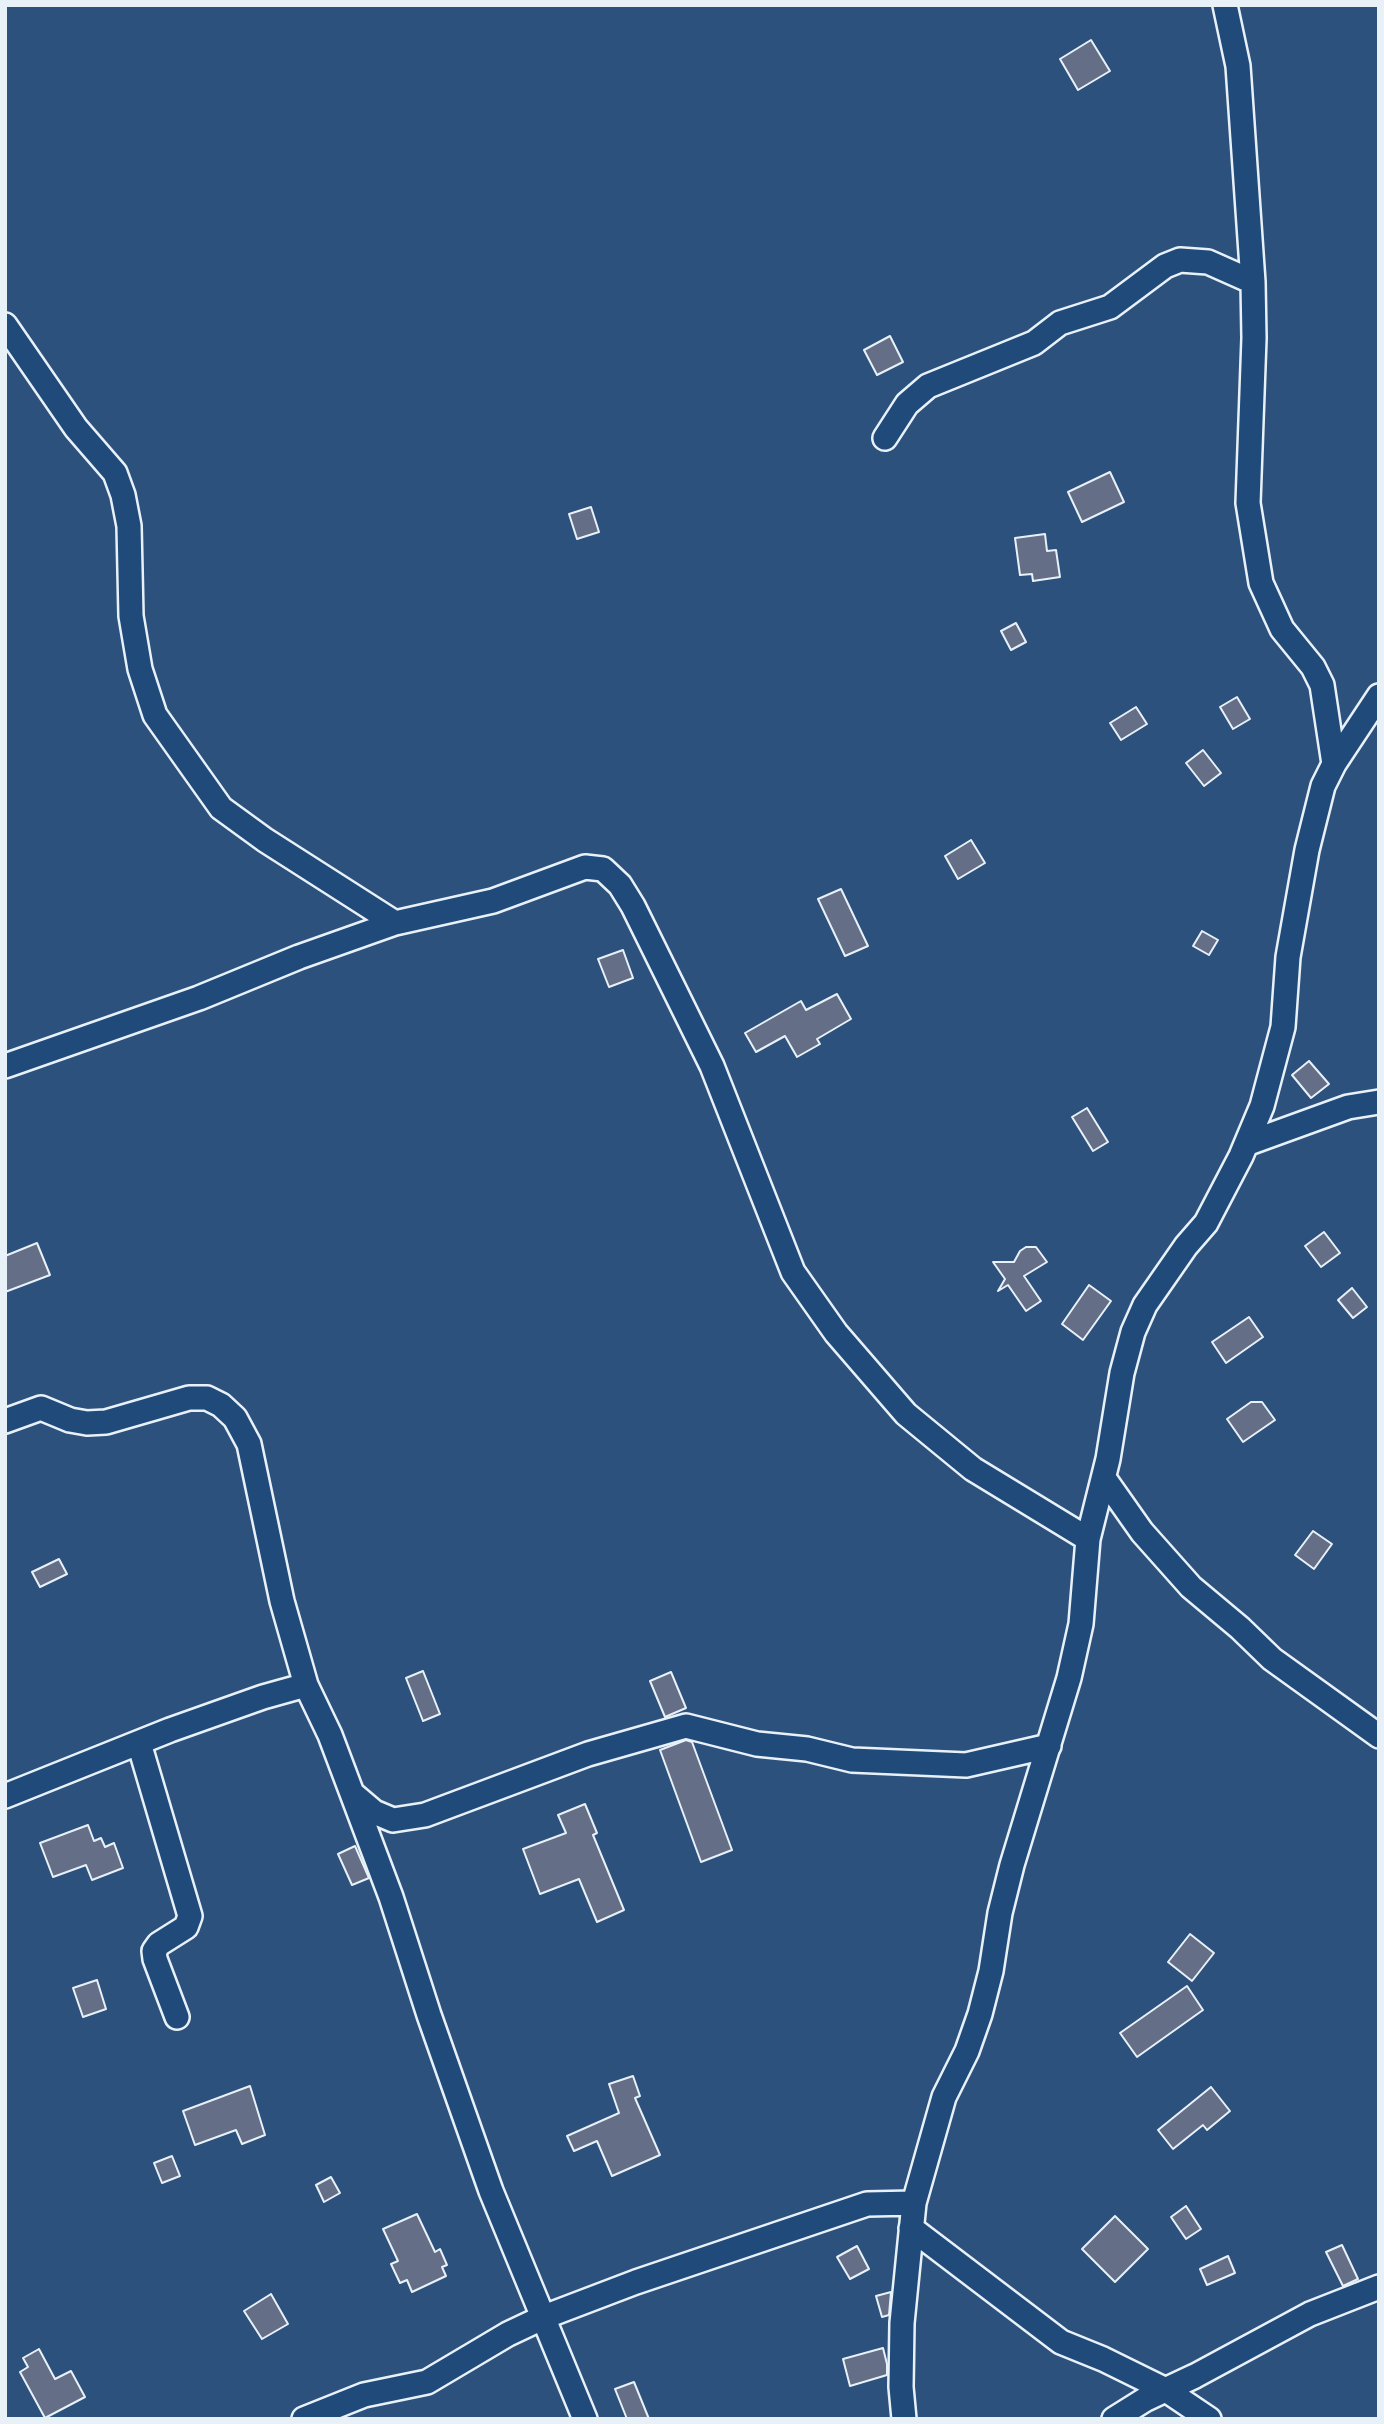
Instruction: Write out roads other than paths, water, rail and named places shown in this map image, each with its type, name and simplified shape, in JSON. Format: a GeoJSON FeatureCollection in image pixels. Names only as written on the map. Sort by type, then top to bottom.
{"type":"FeatureCollection","features":[{"type":"Feature","properties":{"kind":"street"},"geometry":{"type":"LineString","coordinates":[[1225,5],[1238,66],[1253,282],[1255,338],[1248,503],[1261,583],[1282,629],[1313,667],[1322,685],[1334,764]]}},
{"type":"Feature","properties":{"kind":"street"},"geometry":{"type":"LineString","coordinates":[[885,438],[907,404],[928,386],[1034,343],[1060,323],[1111,307],[1165,266],[1180,260],[1208,262],[1253,282]]}},
{"type":"Feature","properties":{"kind":"street"},"geometry":{"type":"LineString","coordinates":[[5,325],[76,428],[115,473],[123,495],[129,526],[131,616],[140,669],[155,715],[221,808],[265,841],[395,923]]}},
{"type":"Feature","properties":{"kind":"street"},"geometry":{"type":"LineString","coordinates":[[904,2419],[901,2387],[902,2323],[914,2203],[944,2097],[967,2051],[980,2014],[991,1971],[1003,1901],[1069,1678],[1081,1623],[1088,1539],[1104,1478],[1122,1373],[1133,1332],[1145,1305],[1186,1245],[1206,1223],[1262,1106],[1283,1027],[1288,957],[1307,850],[1323,786],[1334,764],[1379,696]]}},
{"type":"Feature","properties":{"kind":"street"},"geometry":{"type":"LineString","coordinates":[[5,1066],[200,998],[299,957],[395,923],[492,901],[585,867],[603,869],[620,885],[633,906],[712,1066],[793,1272],[836,1333],[906,1414],[973,1469],[1088,1539]]}},
{"type":"Feature","properties":{"kind":"street"},"geometry":{"type":"LineString","coordinates":[[1246,1144],[1348,1107],[1379,1102]]}},
{"type":"Feature","properties":{"kind":"street"},"geometry":{"type":"LineString","coordinates":[[5,1422],[41,1408],[69,1420],[106,1422],[189,1398],[207,1398],[221,1405],[235,1418],[249,1444],[282,1601],[306,1685],[330,1735],[391,1897],[491,2192],[585,2419]]}},
{"type":"Feature","properties":{"kind":"street"},"geometry":{"type":"LineString","coordinates":[[1104,1478],[1143,1532],[1191,1587],[1272,1659],[1379,1736]]}},
{"type":"Feature","properties":{"kind":"street"},"geometry":{"type":"LineString","coordinates":[[5,1796],[263,1697],[306,1685]]}},
{"type":"Feature","properties":{"kind":"street"},"geometry":{"type":"LineString","coordinates":[[353,1794],[374,1812],[393,1820],[425,1815],[588,1754],[686,1726],[757,1744],[807,1749],[852,1760],[966,1765],[1049,1746]]}},
{"type":"Feature","properties":{"kind":"street"},"geometry":{"type":"LineString","coordinates":[[139,1744],[190,1916],[186,1927],[159,1944],[154,1951],[177,2017]]}},
{"type":"Feature","properties":{"kind":"street"},"geometry":{"type":"LineString","coordinates":[[304,2419],[374,2392],[427,2382],[446,2373],[478,2350],[544,2317],[636,2282],[867,2204],[914,2203]]}},
{"type":"Feature","properties":{"kind":"street"},"geometry":{"type":"LineString","coordinates":[[911,2228],[1061,2342],[1103,2358],[1166,2390],[1209,2419]]}},
{"type":"Feature","properties":{"kind":"street"},"geometry":{"type":"LineString","coordinates":[[1114,2419],[1310,2314],[1379,2287]]}}]}
